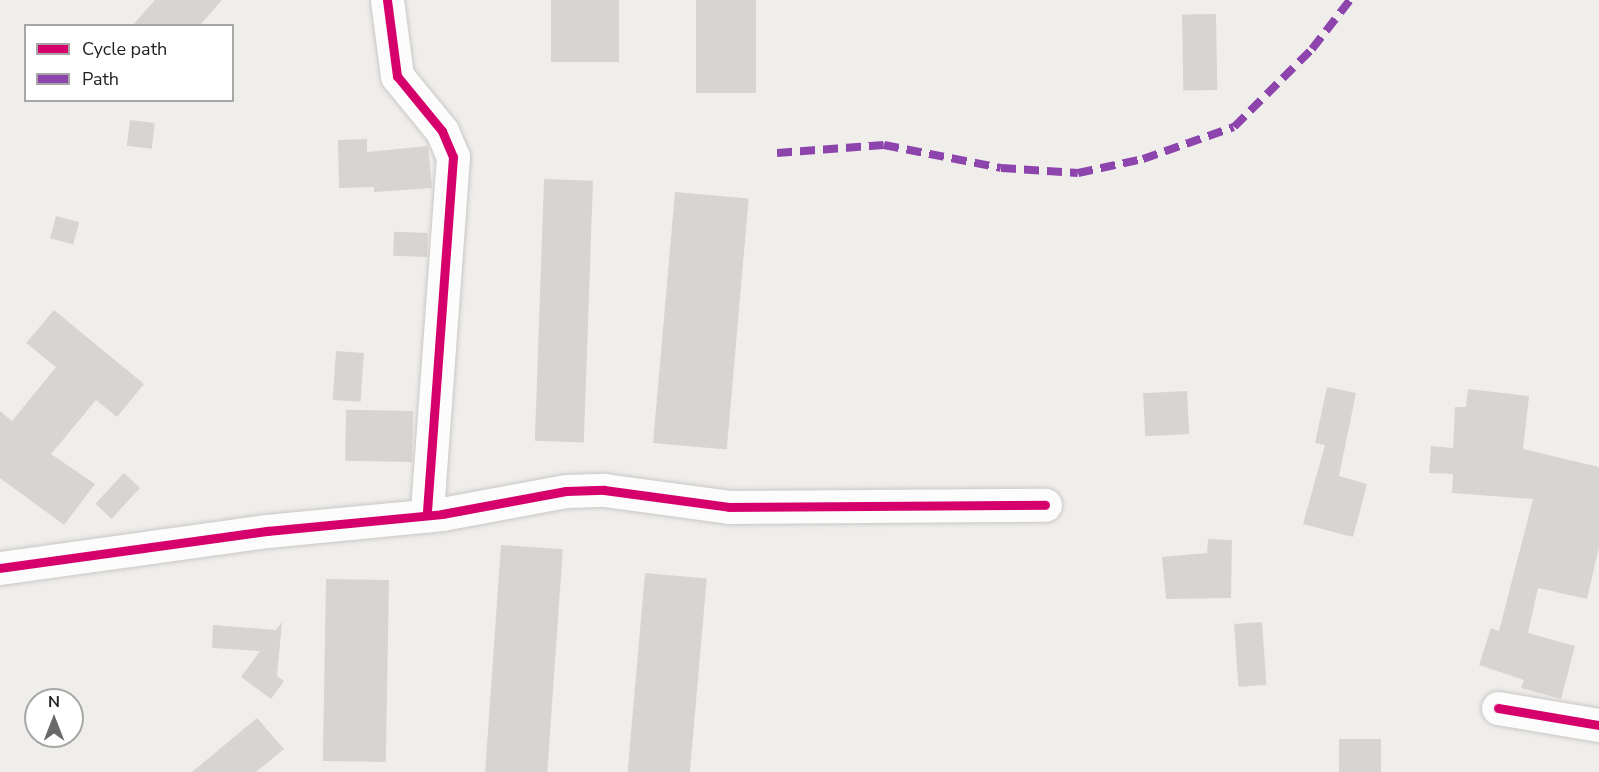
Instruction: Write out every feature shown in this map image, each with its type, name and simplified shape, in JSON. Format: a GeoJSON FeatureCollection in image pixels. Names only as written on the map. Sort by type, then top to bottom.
{"type":"FeatureCollection","features":[{"type":"Feature","properties":{"kind":"street"},"geometry":{"type":"LineString","coordinates":[[387,0],[397,76],[442,131],[453,157],[427,515]]}},
{"type":"Feature","properties":{"kind":"street"},"geometry":{"type":"LineString","coordinates":[[0,568],[267,531],[427,515],[531,496],[604,490],[729,507],[1045,505]]}},
{"type":"Feature","properties":{"kind":"street"},"geometry":{"type":"LineString","coordinates":[[1498,708],[1599,725]]}},
{"type":"Feature","properties":{"kind":"building"},"geometry":{"type":"Polygon","coordinates":[[[155,0],[222,0],[201,24],[134,24],[155,0]]]}},
{"type":"Feature","properties":{"kind":"building"},"geometry":{"type":"Polygon","coordinates":[[[551,0],[619,0],[619,62],[551,62],[551,0]]]}},
{"type":"Feature","properties":{"kind":"building"},"geometry":{"type":"Polygon","coordinates":[[[696,0],[756,0],[756,93],[696,93],[696,0]]]}},
{"type":"Feature","properties":{"kind":"building"},"geometry":{"type":"Polygon","coordinates":[[[1216,14],[1217,90],[1183,91],[1182,15],[1216,14]]]}},
{"type":"Feature","properties":{"kind":"building"},"geometry":{"type":"Polygon","coordinates":[[[130,120],[155,123],[152,149],[127,146],[130,120]]]}},
{"type":"Feature","properties":{"kind":"building"},"geometry":{"type":"Polygon","coordinates":[[[367,139],[367,152],[428,146],[432,188],[374,192],[374,187],[339,188],[338,140],[367,139]]]}},
{"type":"Feature","properties":{"kind":"building"},"geometry":{"type":"Polygon","coordinates":[[[544,179],[593,181],[584,443],[535,441],[544,179]]]}},
{"type":"Feature","properties":{"kind":"building"},"geometry":{"type":"Polygon","coordinates":[[[675,192],[749,198],[727,449],[653,443],[675,192]]]}},
{"type":"Feature","properties":{"kind":"building"},"geometry":{"type":"Polygon","coordinates":[[[56,216],[79,222],[73,244],[50,238],[56,216]]]}},
{"type":"Feature","properties":{"kind":"building"},"geometry":{"type":"Polygon","coordinates":[[[394,232],[428,233],[427,257],[393,256],[394,232]]]}},
{"type":"Feature","properties":{"kind":"building"},"geometry":{"type":"Polygon","coordinates":[[[54,310],[144,384],[117,417],[96,400],[51,454],[95,484],[64,525],[0,478],[0,411],[12,421],[56,367],[26,343],[54,310]]]}},
{"type":"Feature","properties":{"kind":"building"},"geometry":{"type":"Polygon","coordinates":[[[336,351],[364,353],[361,402],[333,400],[336,351]]]}},
{"type":"Feature","properties":{"kind":"building"},"geometry":{"type":"Polygon","coordinates":[[[1327,387],[1356,393],[1339,476],[1367,484],[1353,537],[1303,524],[1325,445],[1315,443],[1327,387]]]}},
{"type":"Feature","properties":{"kind":"building"},"geometry":{"type":"Polygon","coordinates":[[[1468,389],[1529,396],[1523,449],[1599,467],[1599,547],[1587,599],[1538,588],[1528,633],[1575,646],[1561,699],[1521,688],[1524,680],[1479,665],[1491,628],[1499,631],[1533,499],[1452,493],[1453,474],[1429,473],[1431,446],[1453,448],[1455,407],[1466,407],[1468,389]]]}},
{"type":"Feature","properties":{"kind":"building"},"geometry":{"type":"Polygon","coordinates":[[[1187,391],[1189,434],[1145,436],[1143,393],[1187,391]]]}},
{"type":"Feature","properties":{"kind":"building"},"geometry":{"type":"Polygon","coordinates":[[[346,410],[413,411],[412,462],[345,461],[346,410]]]}},
{"type":"Feature","properties":{"kind":"building"},"geometry":{"type":"Polygon","coordinates":[[[124,473],[140,488],[111,519],[95,504],[124,473]]]}},
{"type":"Feature","properties":{"kind":"building"},"geometry":{"type":"Polygon","coordinates":[[[1208,539],[1232,540],[1231,598],[1166,599],[1162,557],[1207,553],[1208,539]]]}},
{"type":"Feature","properties":{"kind":"building"},"geometry":{"type":"Polygon","coordinates":[[[501,545],[563,549],[547,772],[485,772],[501,545]]]}},
{"type":"Feature","properties":{"kind":"building"},"geometry":{"type":"Polygon","coordinates":[[[645,573],[707,578],[690,772],[628,772],[645,573]]]}},
{"type":"Feature","properties":{"kind":"building"},"geometry":{"type":"Polygon","coordinates":[[[326,579],[389,580],[386,762],[323,761],[326,579]]]}},
{"type":"Feature","properties":{"kind":"building"},"geometry":{"type":"Polygon","coordinates":[[[282,622],[277,676],[284,681],[271,699],[241,677],[260,651],[212,648],[213,625],[276,630],[282,622]]]}},
{"type":"Feature","properties":{"kind":"building"},"geometry":{"type":"Polygon","coordinates":[[[1262,622],[1266,685],[1238,687],[1234,624],[1262,622]]]}},
{"type":"Feature","properties":{"kind":"building"},"geometry":{"type":"Polygon","coordinates":[[[257,718],[284,749],[256,772],[192,772],[257,718]]]}},
{"type":"Feature","properties":{"kind":"building"},"geometry":{"type":"Polygon","coordinates":[[[1339,739],[1381,739],[1381,772],[1339,772],[1339,739]]]}},
{"type":"Feature","properties":{"kind":"marked path"},"geometry":{"type":"LineString","coordinates":[[777,153],[884,145],[1001,168],[1078,173],[1143,159],[1234,127],[1312,49],[1350,0]]}},
{"type":"Feature","properties":{"kind":"cycle path"},"geometry":{"type":"LineString","coordinates":[[387,0],[397,76],[442,131],[453,157],[427,515]]}},
{"type":"Feature","properties":{"kind":"cycle path"},"geometry":{"type":"LineString","coordinates":[[0,568],[267,531],[442,514],[566,491],[604,490],[729,507],[1045,505]]}},
{"type":"Feature","properties":{"kind":"cycle path"},"geometry":{"type":"LineString","coordinates":[[1498,708],[1599,725]]}}]}
